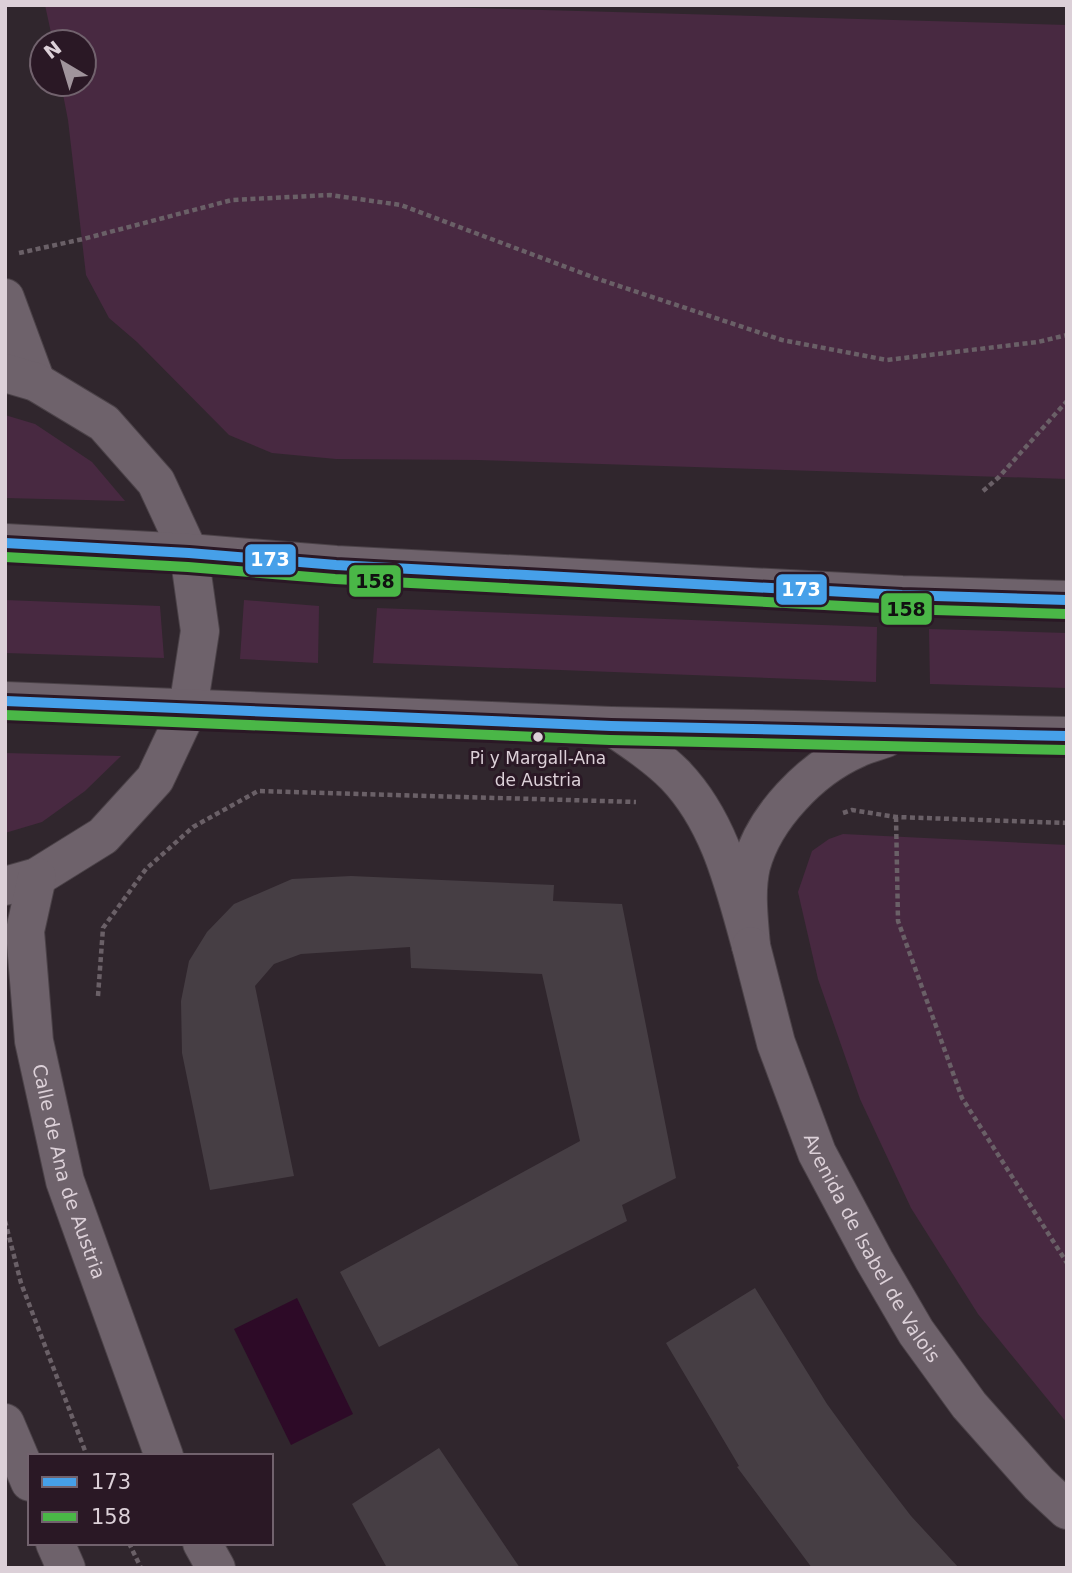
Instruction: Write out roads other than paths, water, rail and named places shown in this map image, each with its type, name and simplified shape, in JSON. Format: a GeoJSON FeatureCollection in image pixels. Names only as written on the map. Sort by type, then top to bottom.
{"type":"FeatureCollection","features":[{"type":"Feature","properties":{"kind":"street"},"geometry":{"type":"LineString","coordinates":[[5,298],[21,378],[104,424],[156,482],[189,553],[200,631],[188,709],[155,779],[103,836],[21,882]]}},
{"type":"Feature","properties":{"kind":"street"},"geometry":{"type":"LineString","coordinates":[[5,543],[189,553],[336,565],[902,595],[1067,600]]}},
{"type":"Feature","properties":{"kind":"street"},"geometry":{"type":"LineString","coordinates":[[5,701],[611,726],[1067,736]]}},
{"type":"Feature","properties":{"kind":"street","name":"Avenida de Isabel de Valois"},"geometry":{"type":"LineString","coordinates":[[611,726],[675,776],[710,823],[729,869],[776,1043],[817,1153],[874,1260],[916,1332],[970,1405],[1039,1484],[1067,1510]]}},
{"type":"Feature","properties":{"kind":"street","name":"Avenida de Isabel de Valois"},"geometry":{"type":"LineString","coordinates":[[751,946],[748,898],[751,866],[758,846],[775,818],[800,789],[829,764],[856,749],[900,733]]}},
{"type":"Feature","properties":{"kind":"street","name":"Calle de Ana de Austria"},"geometry":{"type":"LineString","coordinates":[[21,882],[34,1041],[65,1181],[163,1454]]}},
{"type":"Feature","properties":{"kind":"street"},"geometry":{"type":"LineString","coordinates":[[5,1423],[28,1477]]}},
{"type":"Feature","properties":{"kind":"street"},"geometry":{"type":"LineString","coordinates":[[56,1545],[66,1568]]}},
{"type":"Feature","properties":{"kind":"street"},"geometry":{"type":"LineString","coordinates":[[203,1545],[216,1568]]}},
{"type":"Feature","properties":{"kind":"place","name":"Pi y Margall-Ana de Austria"},"geometry":{"type":"Point","coordinates":[538,737]}}]}
